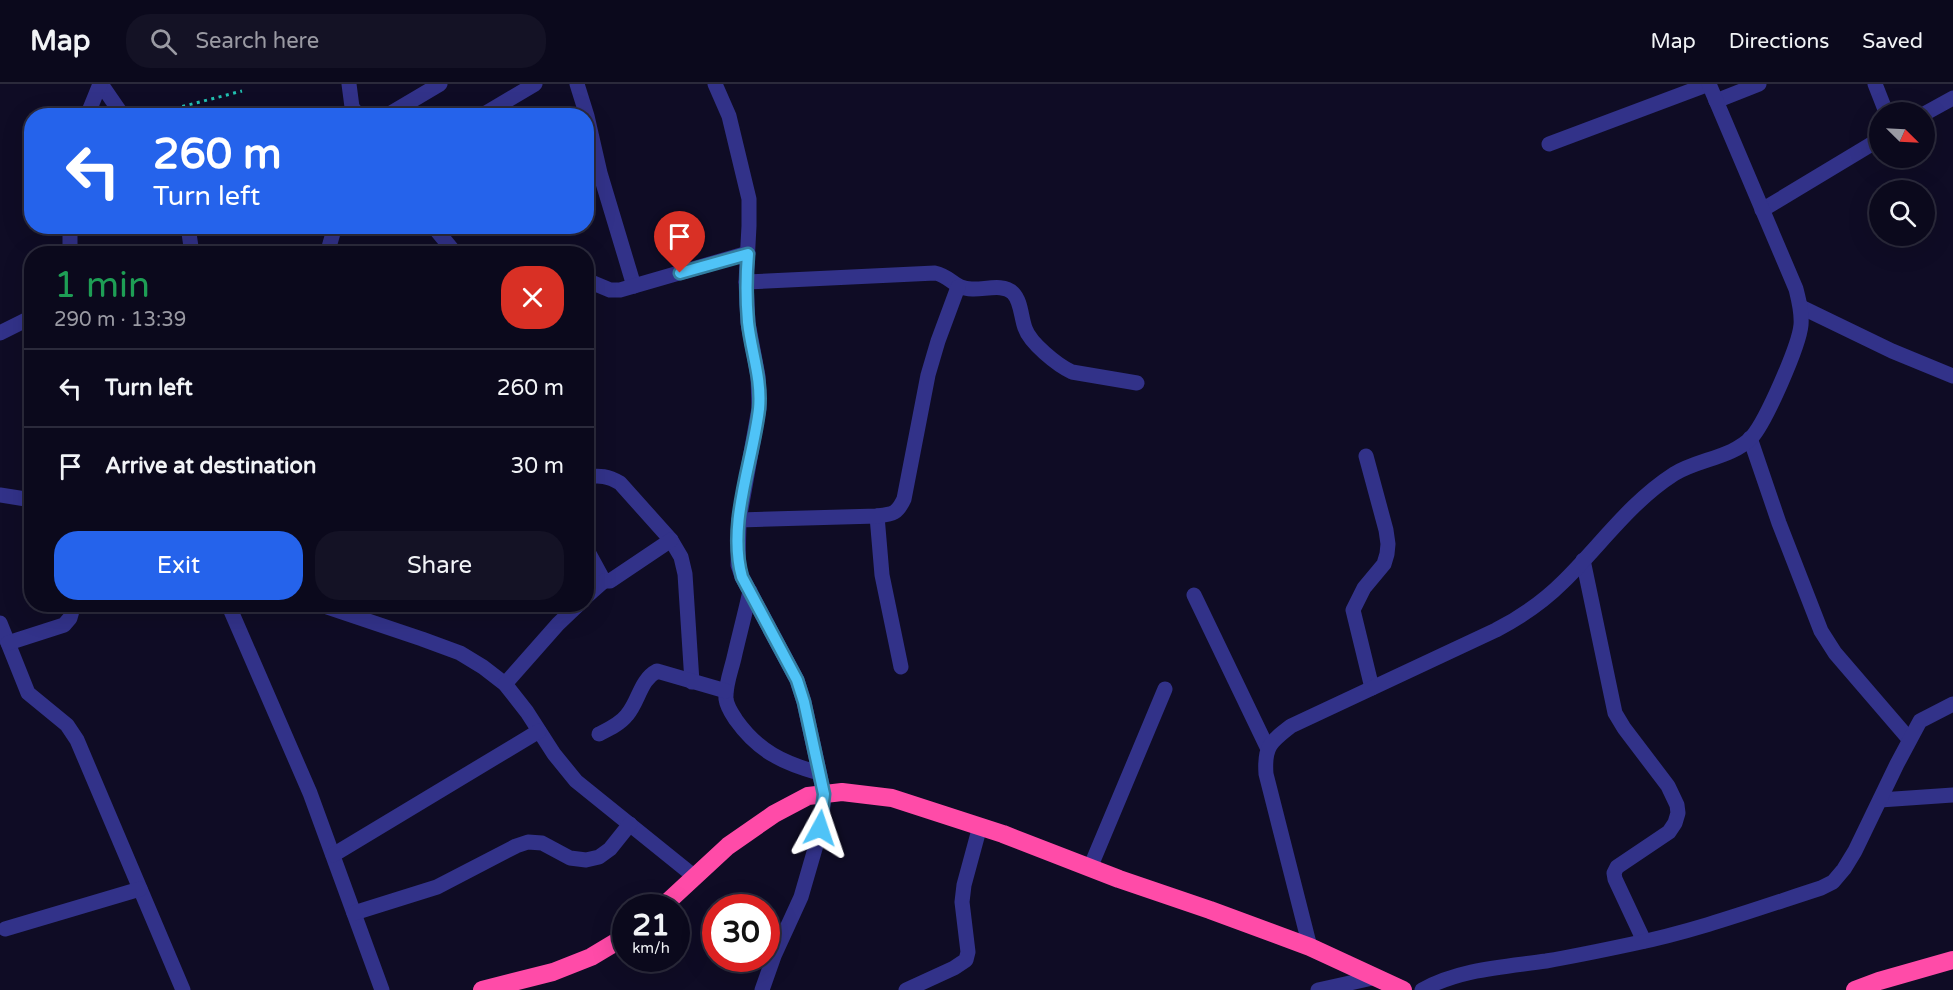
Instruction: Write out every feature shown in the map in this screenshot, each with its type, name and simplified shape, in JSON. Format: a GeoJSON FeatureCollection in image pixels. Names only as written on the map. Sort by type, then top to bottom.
{"type":"FeatureCollection","features":[{"type":"Feature","properties":{"kind":"highway"},"geometry":{"type":"LineString","coordinates":[[676,894],[728,846],[774,814],[808,796],[842,792],[892,798],[980,826],[1310,947],[1403,990]]}},
{"type":"Feature","properties":{"kind":"highway"},"geometry":{"type":"LineString","coordinates":[[482,990],[553,972],[591,957],[612,944]]}},
{"type":"Feature","properties":{"kind":"highway"},"geometry":{"type":"LineString","coordinates":[[1855,990],[1953,960]]}},
{"type":"Feature","properties":{"kind":"street"},"geometry":{"type":"LineString","coordinates":[[90,108],[101,84]]}},
{"type":"Feature","properties":{"kind":"street"},"geometry":{"type":"LineString","coordinates":[[101,84],[118,108]]}},
{"type":"Feature","properties":{"kind":"street"},"geometry":{"type":"LineString","coordinates":[[349,84],[353,108]]}},
{"type":"Feature","properties":{"kind":"street"},"geometry":{"type":"LineString","coordinates":[[400,108],[440,84]]}},
{"type":"Feature","properties":{"kind":"street"},"geometry":{"type":"LineString","coordinates":[[494,108],[535,84]]}},
{"type":"Feature","properties":{"kind":"street"},"geometry":{"type":"LineString","coordinates":[[577,84],[583,108]]}},
{"type":"Feature","properties":{"kind":"street"},"geometry":{"type":"LineString","coordinates":[[715,84],[729,116],[749,199],[746,282],[748,323],[758,376],[759,408],[739,520],[738,565],[742,577],[797,680],[824,794],[820,828],[801,897],[774,956],[762,990]]}},
{"type":"Feature","properties":{"kind":"street"},"geometry":{"type":"LineString","coordinates":[[1310,947],[1266,774],[1267,747],[1291,726],[1524,615],[1563,582],[1617,522],[1653,489],[1675,474],[1696,463],[1738,447],[1750,438],[1761,425],[1772,402],[1799,334],[1801,307],[1796,289],[1709,84],[1549,144]]}},
{"type":"Feature","properties":{"kind":"street"},"geometry":{"type":"LineString","coordinates":[[1716,100],[1759,84]]}},
{"type":"Feature","properties":{"kind":"street"},"geometry":{"type":"LineString","coordinates":[[1875,84],[1882,102]]}},
{"type":"Feature","properties":{"kind":"street"},"geometry":{"type":"LineString","coordinates":[[1935,108],[1953,98]]}},
{"type":"Feature","properties":{"kind":"street"},"geometry":{"type":"LineString","coordinates":[[1762,210],[1869,146]]}},
{"type":"Feature","properties":{"kind":"street"},"geometry":{"type":"LineString","coordinates":[[594,169],[634,286]]}},
{"type":"Feature","properties":{"kind":"street"},"geometry":{"type":"LineString","coordinates":[[440,234],[449,246]]}},
{"type":"Feature","properties":{"kind":"street"},"geometry":{"type":"LineString","coordinates":[[594,283],[610,290],[620,290],[748,254]]}},
{"type":"Feature","properties":{"kind":"street"},"geometry":{"type":"LineString","coordinates":[[746,282],[935,273],[945,275],[958,287],[1003,288],[1013,293],[1029,338],[1062,368],[1072,372],[1137,383]]}},
{"type":"Feature","properties":{"kind":"street"},"geometry":{"type":"LineString","coordinates":[[739,520],[877,516],[892,514],[900,508],[904,499],[928,375],[958,287]]}},
{"type":"Feature","properties":{"kind":"street"},"geometry":{"type":"LineString","coordinates":[[1801,307],[1892,351],[1953,376]]}},
{"type":"Feature","properties":{"kind":"street"},"geometry":{"type":"LineString","coordinates":[[0,333],[24,321]]}},
{"type":"Feature","properties":{"kind":"street"},"geometry":{"type":"LineString","coordinates":[[1750,438],[1779,524],[1821,631],[1835,653],[1910,739]]}},
{"type":"Feature","properties":{"kind":"street"},"geometry":{"type":"LineString","coordinates":[[1365,456],[1388,544],[1388,554],[1384,564],[1364,588],[1353,610],[1372,687]]}},
{"type":"Feature","properties":{"kind":"street"},"geometry":{"type":"LineString","coordinates":[[594,476],[610,477],[620,483],[671,540],[681,556],[685,574],[692,682]]}},
{"type":"Feature","properties":{"kind":"street"},"geometry":{"type":"LineString","coordinates":[[0,495],[24,499]]}},
{"type":"Feature","properties":{"kind":"street"},"geometry":{"type":"LineString","coordinates":[[877,516],[882,575],[901,667]]}},
{"type":"Feature","properties":{"kind":"street"},"geometry":{"type":"LineString","coordinates":[[594,590],[604,581],[614,580],[671,540]]}},
{"type":"Feature","properties":{"kind":"street"},"geometry":{"type":"LineString","coordinates":[[1582,560],[1615,713],[1668,786],[1677,805],[1675,823],[1668,831],[1617,867],[1614,873],[1644,941]]}},
{"type":"Feature","properties":{"kind":"street"},"geometry":{"type":"LineString","coordinates":[[594,563],[604,581]]}},
{"type":"Feature","properties":{"kind":"street"},"geometry":{"type":"LineString","coordinates":[[750,591],[726,691],[726,701],[731,712],[752,739],[769,753],[790,765],[819,773]]}},
{"type":"Feature","properties":{"kind":"street"},"geometry":{"type":"LineString","coordinates":[[1194,595],[1267,747]]}},
{"type":"Feature","properties":{"kind":"street"},"geometry":{"type":"LineString","coordinates":[[8,643],[64,625],[72,612]]}},
{"type":"Feature","properties":{"kind":"street"},"geometry":{"type":"LineString","coordinates":[[231,612],[310,793],[382,990]]}},
{"type":"Feature","properties":{"kind":"street"},"geometry":{"type":"LineString","coordinates":[[342,612],[460,653],[483,667],[505,684],[554,754],[576,781],[695,877]]}},
{"type":"Feature","properties":{"kind":"street"},"geometry":{"type":"LineString","coordinates":[[505,684],[571,612]]}},
{"type":"Feature","properties":{"kind":"street"},"geometry":{"type":"LineString","coordinates":[[0,623],[28,693],[66,726],[77,740],[183,990]]}},
{"type":"Feature","properties":{"kind":"street"},"geometry":{"type":"LineString","coordinates":[[600,734],[627,716],[645,681],[657,671],[726,691]]}},
{"type":"Feature","properties":{"kind":"street"},"geometry":{"type":"LineString","coordinates":[[1090,868],[1165,689]]}},
{"type":"Feature","properties":{"kind":"street"},"geometry":{"type":"LineString","coordinates":[[1422,990],[1441,980],[1462,974],[1556,959],[1644,941],[1717,921],[1821,888],[1833,882],[1855,851],[1920,721],[1953,704]]}},
{"type":"Feature","properties":{"kind":"street"},"geometry":{"type":"LineString","coordinates":[[333,855],[539,731]]}},
{"type":"Feature","properties":{"kind":"street"},"geometry":{"type":"LineString","coordinates":[[1880,800],[1953,795]]}},
{"type":"Feature","properties":{"kind":"street"},"geometry":{"type":"LineString","coordinates":[[354,913],[437,888],[516,846],[528,842],[542,843],[570,858],[586,860],[599,857],[610,849],[630,824]]}},
{"type":"Feature","properties":{"kind":"street"},"geometry":{"type":"LineString","coordinates":[[906,990],[966,960],[968,952],[962,902],[964,885],[980,826]]}},
{"type":"Feature","properties":{"kind":"street"},"geometry":{"type":"LineString","coordinates":[[5,929],[140,889]]}},
{"type":"Feature","properties":{"kind":"street"},"geometry":{"type":"LineString","coordinates":[[1318,990],[1377,977]]}},
{"type":"Feature","properties":{"kind":"path"},"geometry":{"type":"LineString","coordinates":[[177,108],[242,91]]}},
{"type":"Feature","properties":{"kind":"route"},"geometry":{"type":"LineString","coordinates":[[680,273],[748,254],[746,282],[748,323],[758,376],[759,408],[739,520],[738,565],[742,577],[797,680],[804,702],[824,794],[820,828]]}}]}
